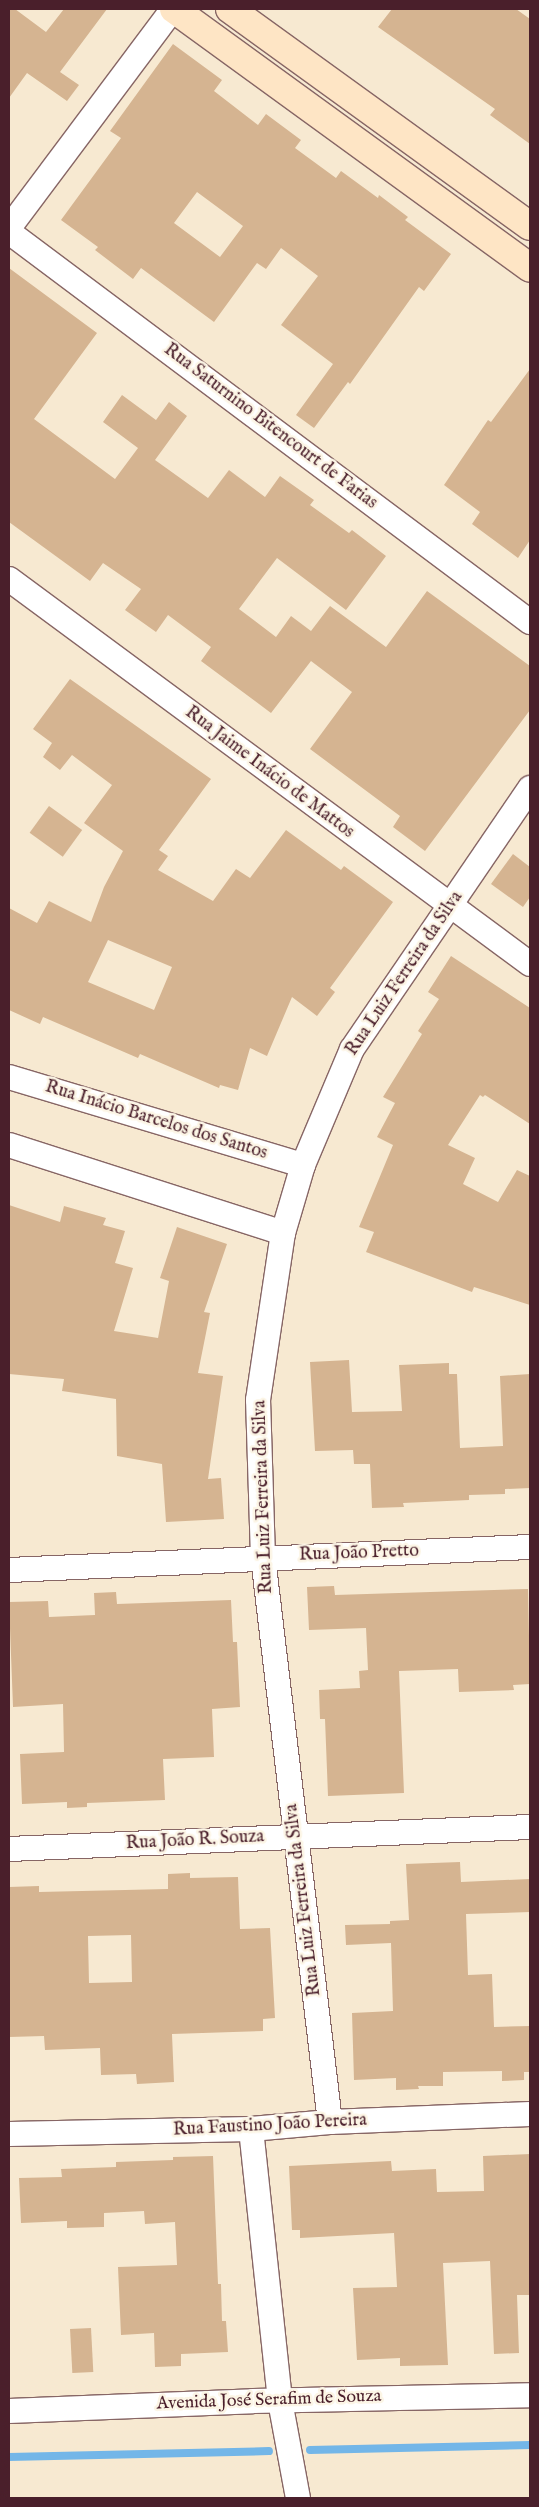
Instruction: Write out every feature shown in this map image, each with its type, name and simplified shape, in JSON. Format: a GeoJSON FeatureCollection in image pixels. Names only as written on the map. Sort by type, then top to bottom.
{"type":"FeatureCollection","features":[{"type":"Feature","properties":{"kind":"main road"},"geometry":{"type":"LineString","coordinates":[[174,9],[530,268]]}},
{"type":"Feature","properties":{"kind":"main road"},"geometry":{"type":"LineString","coordinates":[[230,9],[530,226]]}},
{"type":"Feature","properties":{"kind":"street"},"geometry":{"type":"LineString","coordinates":[[9,228],[174,9]]}},
{"type":"Feature","properties":{"kind":"street","name":"Rua Saturnino Bitencourt de Farias"},"geometry":{"type":"LineString","coordinates":[[9,232],[530,622]]}},
{"type":"Feature","properties":{"kind":"street","name":"Rua Jaime Inácio de Mattos"},"geometry":{"type":"LineString","coordinates":[[9,579],[530,964]]}},
{"type":"Feature","properties":{"kind":"street","name":"Rua Luiz Ferreira da Silva"},"geometry":{"type":"LineString","coordinates":[[330,2122],[263,1558],[258,1400],[283,1234],[303,1165],[352,1049],[530,788]]}},
{"type":"Feature","properties":{"kind":"street","name":"Rua Inácio Barcelos dos Santos"},"geometry":{"type":"LineString","coordinates":[[9,1077],[303,1165]]}},
{"type":"Feature","properties":{"kind":"street"},"geometry":{"type":"LineString","coordinates":[[9,1145],[283,1234]]}},
{"type":"Feature","properties":{"kind":"street","name":"Rua João Pretto"},"geometry":{"type":"LineString","coordinates":[[9,1570],[530,1547]]}},
{"type":"Feature","properties":{"kind":"street","name":"Rua João R. Souza"},"geometry":{"type":"LineString","coordinates":[[9,1850],[530,1827]]}},
{"type":"Feature","properties":{"kind":"street","name":"Rua Faustino João Pereira"},"geometry":{"type":"LineString","coordinates":[[9,2134],[251,2129],[330,2122],[530,2114]]}},
{"type":"Feature","properties":{"kind":"street"},"geometry":{"type":"LineString","coordinates":[[251,2129],[280,2401],[298,2498]]}},
{"type":"Feature","properties":{"kind":"street","name":"Avenida José Serafim de Souza"},"geometry":{"type":"LineString","coordinates":[[9,2411],[530,2394]]}},
{"type":"Feature","properties":{"kind":"building"},"geometry":{"type":"Polygon","coordinates":[[[9,9],[15,9],[46,32],[64,9],[107,9],[60,72],[79,85],[67,101],[27,73],[9,98],[9,9]]]}},
{"type":"Feature","properties":{"kind":"building"},"geometry":{"type":"Polygon","coordinates":[[[392,9],[516,9],[530,19],[530,144],[490,115],[495,109],[378,27],[392,9]]]}},
{"type":"Feature","properties":{"kind":"building"},"geometry":{"type":"Polygon","coordinates":[[[173,44],[222,80],[214,91],[258,125],[266,114],[301,140],[295,148],[336,178],[341,171],[378,198],[379,195],[408,217],[405,220],[451,254],[424,291],[419,287],[350,384],[348,382],[314,428],[296,415],[333,364],[281,325],[318,276],[281,248],[266,269],[257,263],[214,322],[141,268],[133,279],[95,250],[98,247],[61,220],[121,138],[110,131],[173,44]],[[197,192],[174,223],[220,257],[243,226],[197,192]]]}},
{"type":"Feature","properties":{"kind":"building"},"geometry":{"type":"Polygon","coordinates":[[[9,268],[97,333],[34,419],[115,479],[138,448],[103,422],[122,395],[156,420],[169,402],[187,416],[155,460],[208,498],[229,470],[265,497],[280,476],[314,500],[310,505],[349,533],[352,530],[386,556],[346,610],[277,558],[239,609],[276,637],[291,616],[311,631],[330,606],[386,647],[427,591],[530,666],[530,710],[425,851],[393,827],[400,816],[310,749],[352,692],[311,661],[271,713],[201,661],[211,647],[168,615],[156,632],[125,610],[141,589],[103,563],[90,581],[9,522],[9,268]]]}},
{"type":"Feature","properties":{"kind":"building"},"geometry":{"type":"Polygon","coordinates":[[[530,369],[530,540],[518,558],[472,524],[480,512],[444,485],[488,420],[491,422],[530,369]]]}},
{"type":"Feature","properties":{"kind":"building"},"geometry":{"type":"Polygon","coordinates":[[[70,679],[211,779],[159,850],[168,856],[158,870],[213,901],[236,869],[250,878],[286,830],[341,870],[344,866],[393,902],[330,988],[335,992],[317,1016],[292,997],[267,1056],[250,1048],[238,1090],[220,1085],[219,1088],[140,1054],[138,1058],[43,1017],[40,1024],[9,1010],[9,908],[37,923],[49,901],[91,922],[104,887],[123,851],[84,823],[112,785],[72,755],[60,770],[43,757],[52,743],[33,729],[70,679]],[[108,940],[88,982],[154,1010],[172,967],[108,940]]]}},
{"type":"Feature","properties":{"kind":"building"},"geometry":{"type":"Polygon","coordinates":[[[49,806],[82,830],[63,857],[30,833],[49,806]]]}},
{"type":"Feature","properties":{"kind":"building"},"geometry":{"type":"Polygon","coordinates":[[[513,854],[530,867],[530,897],[523,907],[491,884],[513,854]]]}},
{"type":"Feature","properties":{"kind":"building"},"geometry":{"type":"Polygon","coordinates":[[[451,956],[530,1008],[530,1124],[485,1095],[483,1097],[480,1095],[448,1145],[475,1158],[463,1184],[498,1202],[517,1170],[530,1176],[530,1305],[474,1287],[472,1292],[366,1252],[374,1232],[359,1227],[393,1145],[377,1137],[395,1103],[383,1097],[422,1034],[418,1031],[439,999],[428,992],[451,956]]]}},
{"type":"Feature","properties":{"kind":"building"},"geometry":{"type":"Polygon","coordinates":[[[9,1205],[60,1222],[64,1206],[106,1218],[103,1225],[125,1231],[115,1263],[133,1268],[114,1331],[158,1338],[169,1281],[160,1278],[177,1227],[227,1244],[204,1312],[210,1313],[198,1373],[223,1376],[208,1479],[221,1478],[224,1519],[166,1522],[162,1464],[117,1456],[116,1399],[62,1391],[64,1379],[9,1374],[9,1205]]]}},
{"type":"Feature","properties":{"kind":"building"},"geometry":{"type":"Polygon","coordinates":[[[349,1360],[352,1412],[402,1411],[399,1365],[449,1363],[449,1374],[457,1374],[460,1448],[503,1446],[500,1376],[530,1374],[530,1488],[505,1489],[505,1494],[469,1495],[469,1500],[403,1503],[404,1507],[372,1508],[370,1464],[354,1464],[353,1450],[315,1451],[310,1362],[349,1360]]]}},
{"type":"Feature","properties":{"kind":"building"},"geometry":{"type":"Polygon","coordinates":[[[334,1586],[335,1595],[528,1589],[530,1684],[513,1685],[514,1690],[459,1692],[458,1669],[399,1671],[404,1793],[328,1796],[325,1719],[320,1719],[319,1690],[360,1688],[359,1671],[368,1670],[366,1628],[309,1630],[307,1587],[334,1586]]]}},
{"type":"Feature","properties":{"kind":"building"},"geometry":{"type":"Polygon","coordinates":[[[116,1592],[117,1604],[231,1600],[233,1642],[237,1642],[240,1707],[212,1709],[214,1757],[163,1759],[165,1800],[87,1803],[87,1807],[67,1808],[67,1802],[22,1804],[20,1754],[64,1752],[63,1704],[13,1707],[9,1602],[48,1601],[49,1617],[95,1615],[94,1593],[116,1592]]]}},
{"type":"Feature","properties":{"kind":"building"},"geometry":{"type":"Polygon","coordinates":[[[460,1862],[461,1882],[530,1879],[530,1912],[466,1914],[468,1975],[492,1974],[494,2027],[530,2026],[530,2072],[524,2072],[524,2080],[502,2081],[502,2071],[443,2072],[443,2086],[418,2086],[419,2089],[396,2090],[396,2078],[354,2080],[352,2013],[393,2011],[391,1943],[346,1945],[345,1925],[390,1924],[390,1921],[409,1920],[406,1864],[460,1862]]]}},
{"type":"Feature","properties":{"kind":"building"},"geometry":{"type":"Polygon","coordinates":[[[190,1873],[190,1878],[238,1877],[240,1929],[270,1928],[275,2018],[263,2019],[263,2031],[172,2034],[174,2082],[137,2084],[136,2074],[101,2075],[100,2048],[45,2050],[44,2036],[9,2037],[9,1887],[39,1886],[39,1892],[168,1889],[168,1874],[190,1873]],[[131,1935],[88,1936],[89,1983],[132,1982],[131,1935]]]}},
{"type":"Feature","properties":{"kind":"building"},"geometry":{"type":"Polygon","coordinates":[[[530,2154],[530,2295],[517,2295],[519,2353],[494,2354],[490,2261],[443,2263],[448,2365],[400,2366],[400,2358],[357,2360],[353,2288],[397,2287],[394,2233],[300,2238],[300,2230],[292,2230],[289,2166],[391,2161],[392,2171],[436,2169],[437,2192],[484,2191],[483,2156],[530,2154]]]}},
{"type":"Feature","properties":{"kind":"building"},"geometry":{"type":"Polygon","coordinates":[[[213,2156],[218,2284],[221,2284],[222,2321],[226,2321],[228,2352],[181,2354],[181,2366],[155,2367],[154,2333],[121,2335],[118,2267],[177,2265],[175,2222],[145,2224],[144,2211],[104,2213],[104,2227],[67,2228],[67,2221],[21,2223],[19,2178],[62,2177],[61,2169],[116,2167],[116,2162],[173,2160],[173,2157],[213,2156]]]}},
{"type":"Feature","properties":{"kind":"building"},"geometry":{"type":"Polygon","coordinates":[[[91,2328],[93,2372],[72,2373],[70,2329],[91,2328]]]}},
{"type":"Feature","properties":{"kind":"waterway"},"geometry":{"type":"LineString","coordinates":[[310,2450],[530,2445]]}},
{"type":"Feature","properties":{"kind":"waterway"},"geometry":{"type":"LineString","coordinates":[[9,2457],[269,2451]]}}]}
